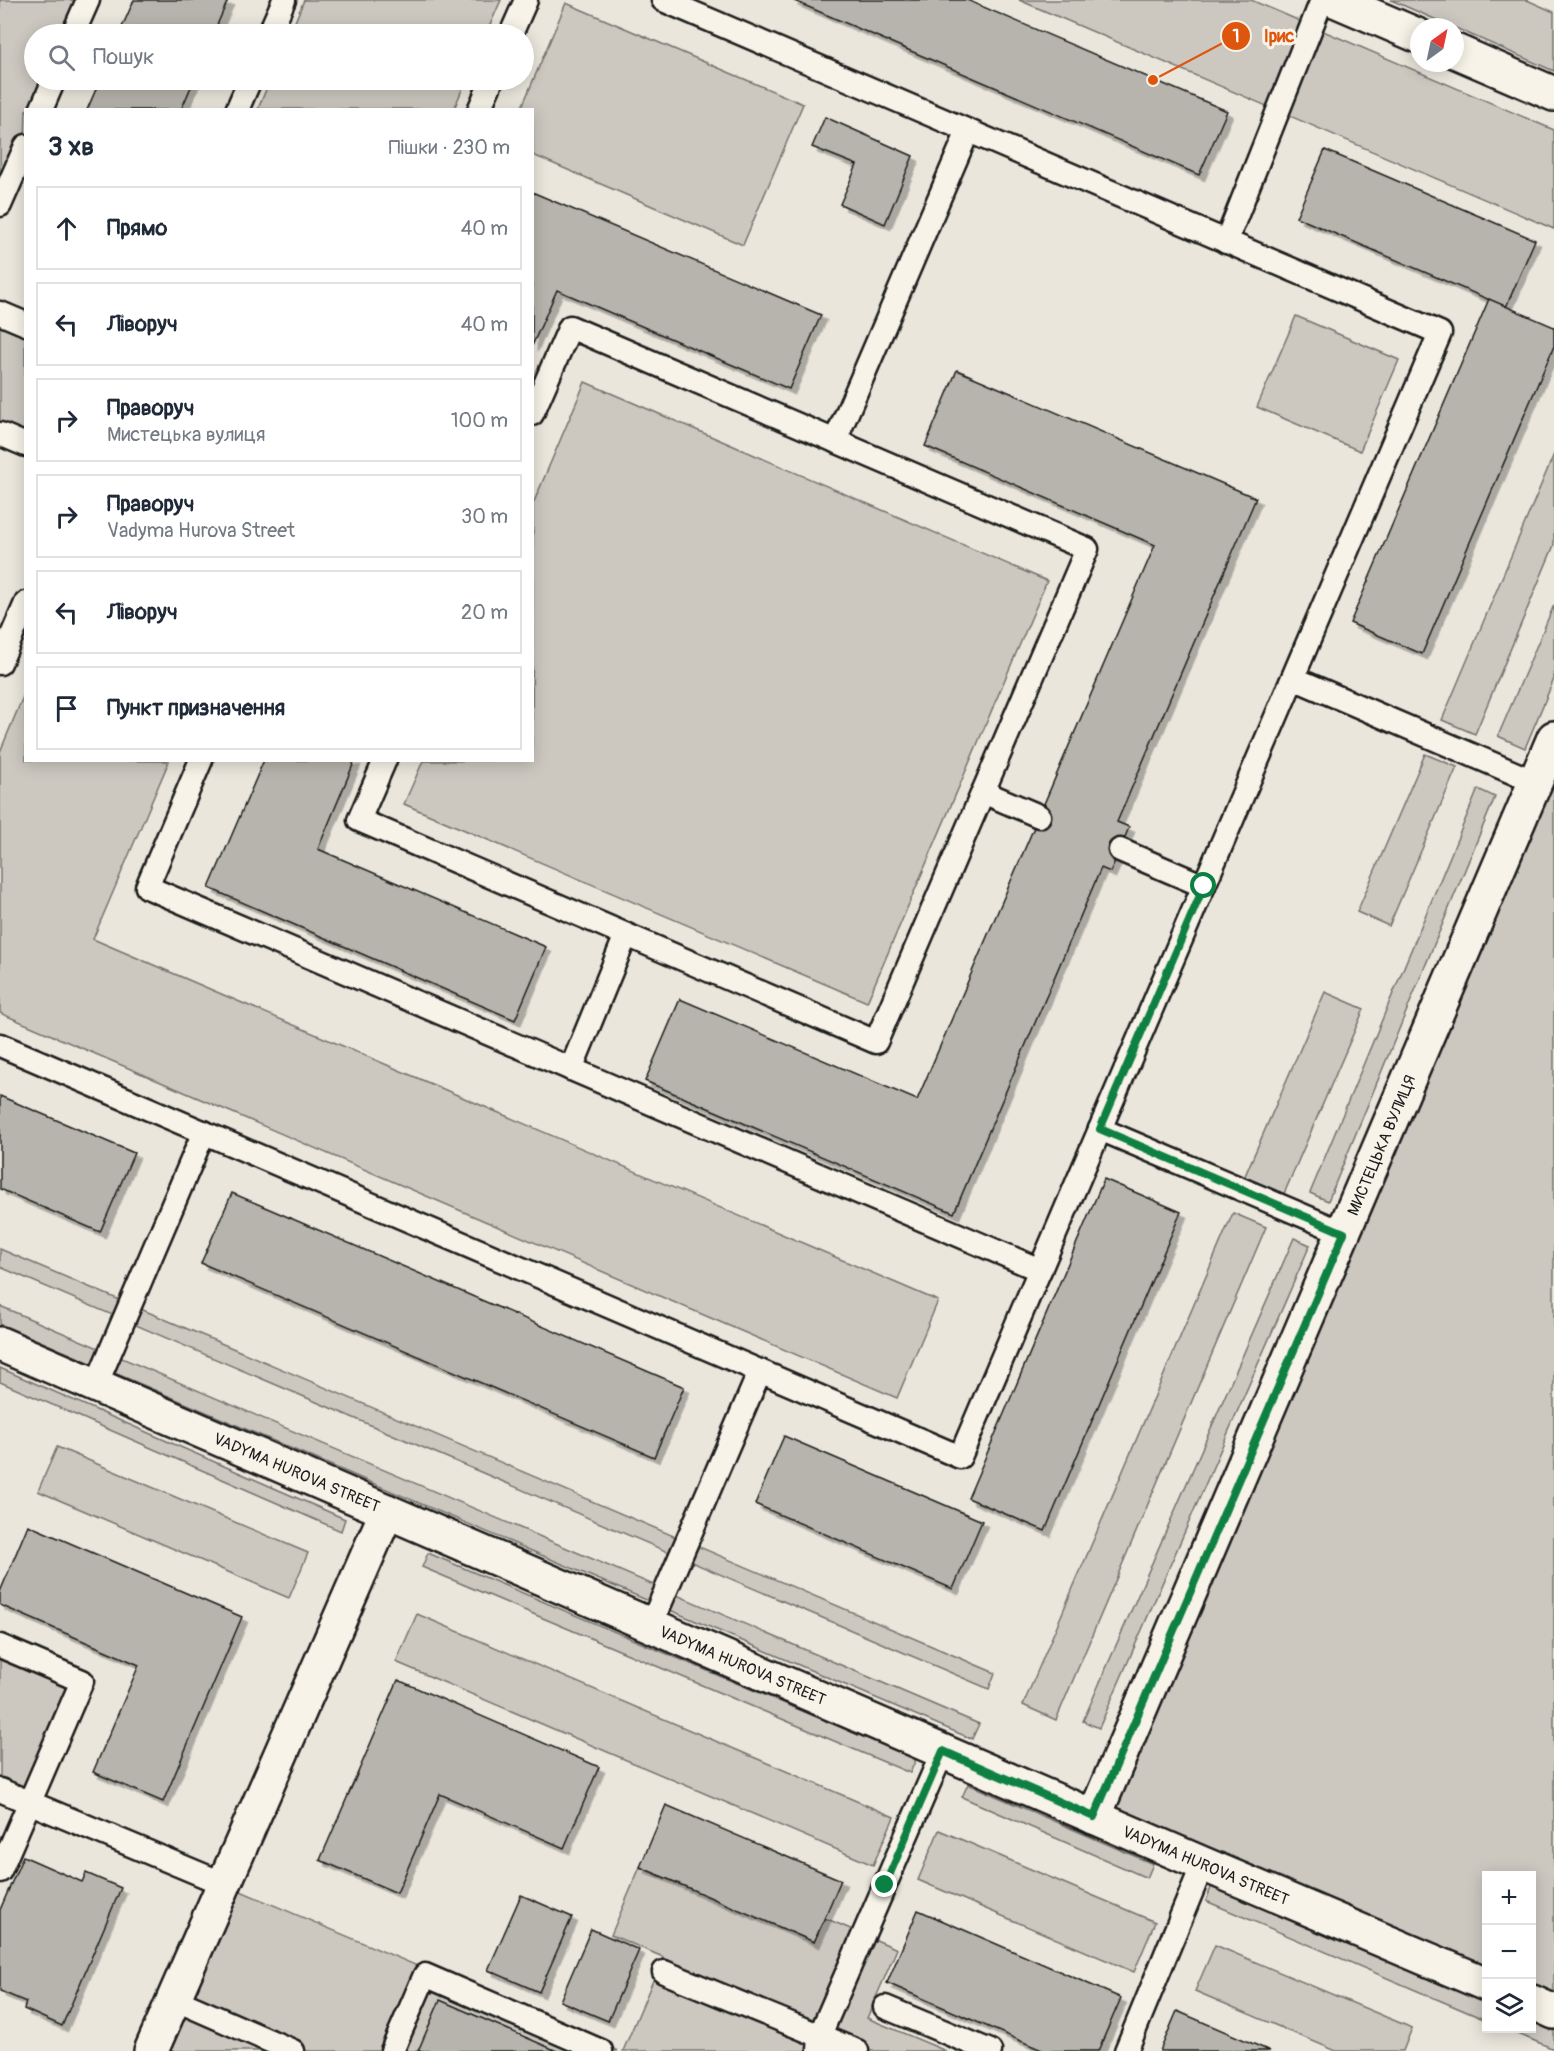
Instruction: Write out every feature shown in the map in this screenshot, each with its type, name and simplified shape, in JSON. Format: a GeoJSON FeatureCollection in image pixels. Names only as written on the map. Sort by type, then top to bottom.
{"type":"FeatureCollection","features":[{"type":"Feature","properties":{"kind":"street"},"geometry":{"type":"LineString","coordinates":[[1335,0],[1410,32]]}},
{"type":"Feature","properties":{"kind":"street"},"geometry":{"type":"LineString","coordinates":[[1464,55],[1554,94]]}},
{"type":"Feature","properties":{"kind":"street","name":"МИСТЕЦЬКА ВУЛИЦЯ"},"geometry":{"type":"LineString","coordinates":[[1094,1817],[1554,738]]}},
{"type":"Feature","properties":{"kind":"street","name":"VADYMA HUROVA STREET"},"geometry":{"type":"LineString","coordinates":[[0,1344],[1482,1982]]}},
{"type":"Feature","properties":{"kind":"street"},"geometry":{"type":"LineString","coordinates":[[151,2051],[387,1511]]}},
{"type":"Feature","properties":{"kind":"street"},"geometry":{"type":"LineString","coordinates":[[1536,2004],[1554,2012]]}},
{"type":"Feature","properties":{"kind":"lane"},"geometry":{"type":"LineString","coordinates":[[77,24],[88,0]]}},
{"type":"Feature","properties":{"kind":"lane"},"geometry":{"type":"LineString","coordinates":[[273,24],[284,0]]}},
{"type":"Feature","properties":{"kind":"lane"},"geometry":{"type":"LineString","coordinates":[[515,24],[526,0]]}},
{"type":"Feature","properties":{"kind":"lane"},"geometry":{"type":"LineString","coordinates":[[0,1045],[960,1457],[1440,333],[968,131],[690,5],[663,0]]}},
{"type":"Feature","properties":{"kind":"lane"},"geometry":{"type":"LineString","coordinates":[[1226,242],[1322,0]]}},
{"type":"Feature","properties":{"kind":"lane"},"geometry":{"type":"LineString","coordinates":[[42,108],[50,90]]}},
{"type":"Feature","properties":{"kind":"lane"},"geometry":{"type":"LineString","coordinates":[[238,108],[246,90]]}},
{"type":"Feature","properties":{"kind":"lane"},"geometry":{"type":"LineString","coordinates":[[480,108],[488,90]]}},
{"type":"Feature","properties":{"kind":"lane"},"geometry":{"type":"LineString","coordinates":[[835,441],[968,131]]}},
{"type":"Feature","properties":{"kind":"lane"},"geometry":{"type":"LineString","coordinates":[[0,205],[24,151]]}},
{"type":"Feature","properties":{"kind":"lane"},"geometry":{"type":"LineString","coordinates":[[0,313],[24,323]]}},
{"type":"Feature","properties":{"kind":"lane"},"geometry":{"type":"LineString","coordinates":[[384,762],[359,820],[876,1042],[1087,549],[570,327],[534,409]]}},
{"type":"Feature","properties":{"kind":"lane"},"geometry":{"type":"LineString","coordinates":[[0,434],[24,444]]}},
{"type":"Feature","properties":{"kind":"lane"},"geometry":{"type":"LineString","coordinates":[[0,663],[24,608]]}},
{"type":"Feature","properties":{"kind":"lane"},"geometry":{"type":"LineString","coordinates":[[1293,678],[1535,782]]}},
{"type":"Feature","properties":{"kind":"lane"},"geometry":{"type":"LineString","coordinates":[[200,762],[147,886],[1040,1270]]}},
{"type":"Feature","properties":{"kind":"lane"},"geometry":{"type":"LineString","coordinates":[[983,792],[1039,816]]}},
{"type":"Feature","properties":{"kind":"lane"},"geometry":{"type":"LineString","coordinates":[[1120,850],[1204,886]]}},
{"type":"Feature","properties":{"kind":"lane"},"geometry":{"type":"LineString","coordinates":[[571,1069],[626,935]]}},
{"type":"Feature","properties":{"kind":"lane"},"geometry":{"type":"LineString","coordinates":[[1100,1129],[1344,1233]]}},
{"type":"Feature","properties":{"kind":"lane"},"geometry":{"type":"LineString","coordinates":[[96,1385],[204,1132]]}},
{"type":"Feature","properties":{"kind":"lane"},"geometry":{"type":"LineString","coordinates":[[651,1625],[760,1371]]}},
{"type":"Feature","properties":{"kind":"lane"},"geometry":{"type":"LineString","coordinates":[[0,1646],[82,1681],[0,1871]]}},
{"type":"Feature","properties":{"kind":"lane"},"geometry":{"type":"LineString","coordinates":[[819,2043],[943,1751]]}},
{"type":"Feature","properties":{"kind":"lane"},"geometry":{"type":"LineString","coordinates":[[0,1790],[224,1884]]}},
{"type":"Feature","properties":{"kind":"lane"},"geometry":{"type":"LineString","coordinates":[[1126,2051],[1203,1864]]}},
{"type":"Feature","properties":{"kind":"lane"},"geometry":{"type":"LineString","coordinates":[[664,1972],[819,2043],[856,2051]]}},
{"type":"Feature","properties":{"kind":"lane"},"geometry":{"type":"LineString","coordinates":[[392,2051],[425,1975],[601,2051]]}},
{"type":"Feature","properties":{"kind":"lane"},"geometry":{"type":"LineString","coordinates":[[174,1999],[293,2051]]}},
{"type":"Feature","properties":{"kind":"lane"},"geometry":{"type":"LineString","coordinates":[[885,2007],[990,2051]]}},
{"type":"Feature","properties":{"kind":"shaded area"},"geometry":{"type":"Polygon","coordinates":[[[0,0],[88,0],[77,24],[24,24],[24,90],[50,90],[41,108],[24,108],[24,148],[0,205],[0,0]]]}},
{"type":"Feature","properties":{"kind":"shaded area"},"geometry":{"type":"Polygon","coordinates":[[[304,0],[501,0],[490,24],[294,24],[304,0]]]}},
{"type":"Feature","properties":{"kind":"shaded area"},"geometry":{"type":"Polygon","coordinates":[[[1019,0],[1251,0],[1410,68],[1410,72],[1419,72],[1554,130],[1554,229],[1019,0]]]}},
{"type":"Feature","properties":{"kind":"shaded area"},"geometry":{"type":"Polygon","coordinates":[[[1391,0],[1527,0],[1554,12],[1554,71],[1464,32],[1464,18],[1432,18],[1391,0]]]}},
{"type":"Feature","properties":{"kind":"shaded area"},"geometry":{"type":"Polygon","coordinates":[[[566,3],[803,104],[743,245],[534,155],[534,108],[521,108],[529,90],[534,90],[534,78],[566,3]]]}},
{"type":"Feature","properties":{"kind":"shaded area"},"geometry":{"type":"Polygon","coordinates":[[[266,90],[462,90],[454,108],[258,108],[266,90]]]}},
{"type":"Feature","properties":{"kind":"shaded area"},"geometry":{"type":"Polygon","coordinates":[[[0,313],[24,324],[24,445],[0,434],[0,313]]]}},
{"type":"Feature","properties":{"kind":"shaded area"},"geometry":{"type":"Polygon","coordinates":[[[1296,316],[1399,360],[1360,451],[1257,407],[1296,316]]]}},
{"type":"Feature","properties":{"kind":"shaded area"},"geometry":{"type":"Polygon","coordinates":[[[585,382],[1047,581],[867,1002],[404,804],[423,762],[534,762],[534,502],[585,382]]]}},
{"type":"Feature","properties":{"kind":"shaded area"},"geometry":{"type":"Polygon","coordinates":[[[1554,454],[1554,545],[1475,734],[1442,720],[1554,454]]]}},
{"type":"Feature","properties":{"kind":"shaded area"},"geometry":{"type":"Polygon","coordinates":[[[1554,605],[1554,679],[1525,748],[1498,736],[1554,605]]]}},
{"type":"Feature","properties":{"kind":"shaded area"},"geometry":{"type":"Polygon","coordinates":[[[24,694],[24,762],[169,762],[93,939],[938,1301],[897,1398],[0,1013],[0,752],[24,694]]]}},
{"type":"Feature","properties":{"kind":"shaded area"},"geometry":{"type":"Polygon","coordinates":[[[1554,740],[1554,2011],[1536,2004],[1536,1871],[1482,1871],[1482,1981],[1094,1817],[1554,740]]]}},
{"type":"Feature","properties":{"kind":"shaded area"},"geometry":{"type":"Polygon","coordinates":[[[1425,754],[1457,767],[1389,926],[1357,912],[1425,754]]]}},
{"type":"Feature","properties":{"kind":"shaded area"},"geometry":{"type":"Polygon","coordinates":[[[1478,789],[1495,797],[1328,1201],[1310,1193],[1478,789]]]}},
{"type":"Feature","properties":{"kind":"shaded area"},"geometry":{"type":"Polygon","coordinates":[[[1325,992],[1364,1009],[1283,1196],[1244,1178],[1325,992]]]}},
{"type":"Feature","properties":{"kind":"shaded area"},"geometry":{"type":"Polygon","coordinates":[[[1233,1213],[1266,1227],[1056,1720],[1023,1705],[1233,1213]]]}},
{"type":"Feature","properties":{"kind":"shaded area"},"geometry":{"type":"Polygon","coordinates":[[[1294,1238],[1310,1245],[1099,1728],[1083,1721],[1294,1238]]]}},
{"type":"Feature","properties":{"kind":"shaded area"},"geometry":{"type":"Polygon","coordinates":[[[0,1249],[995,1673],[989,1689],[0,1267],[0,1249]]]}},
{"type":"Feature","properties":{"kind":"shaded area"},"geometry":{"type":"Polygon","coordinates":[[[0,1306],[979,1724],[972,1739],[0,1324],[0,1306]]]}},
{"type":"Feature","properties":{"kind":"shaded area"},"geometry":{"type":"Polygon","coordinates":[[[0,1368],[345,1519],[341,1531],[0,1382],[0,1368]]]}},
{"type":"Feature","properties":{"kind":"shaded area"},"geometry":{"type":"Polygon","coordinates":[[[57,1447],[308,1553],[289,1598],[38,1491],[57,1447]]]}},
{"type":"Feature","properties":{"kind":"shaded area"},"geometry":{"type":"Polygon","coordinates":[[[428,1553],[916,1759],[910,1773],[422,1567],[428,1553]]]}},
{"type":"Feature","properties":{"kind":"shaded area"},"geometry":{"type":"Polygon","coordinates":[[[417,1614],[894,1817],[873,1865],[396,1662],[417,1614]]]}},
{"type":"Feature","properties":{"kind":"shaded area"},"geometry":{"type":"Polygon","coordinates":[[[0,1646],[82,1681],[30,1802],[0,1790],[0,1646]]]}},
{"type":"Feature","properties":{"kind":"shaded area"},"geometry":{"type":"Polygon","coordinates":[[[968,1784],[1153,1864],[1147,1878],[962,1797],[968,1784]]]}},
{"type":"Feature","properties":{"kind":"shaded area"},"geometry":{"type":"Polygon","coordinates":[[[939,1830],[1155,1922],[1134,1972],[918,1880],[939,1830]]]}},
{"type":"Feature","properties":{"kind":"shaded area"},"geometry":{"type":"Polygon","coordinates":[[[640,1867],[814,1942],[825,1918],[897,1949],[867,2018],[946,2051],[623,2051],[663,1957],[611,1935],[640,1867]]]}},
{"type":"Feature","properties":{"kind":"shaded area"},"geometry":{"type":"Polygon","coordinates":[[[224,1884],[618,2051],[151,2051],[224,1884]]]}},
{"type":"Feature","properties":{"kind":"shaded area"},"geometry":{"type":"Polygon","coordinates":[[[1212,1885],[1482,2000],[1482,2018],[1206,1901],[1212,1885]]]}},
{"type":"Feature","properties":{"kind":"shaded area"},"geometry":{"type":"Polygon","coordinates":[[[1215,1945],[1412,2028],[1403,2051],[1336,2051],[1195,1991],[1215,1945]]]}},
{"type":"Feature","properties":{"kind":"shaded area"},"geometry":{"type":"Polygon","coordinates":[[[1536,2023],[1554,2031],[1554,2049],[1516,2033],[1536,2033],[1536,2023]]]}},
{"type":"Feature","properties":{"kind":"building"},"geometry":{"type":"Polygon","coordinates":[[[134,0],[228,0],[217,24],[123,24],[134,0]]]}},
{"type":"Feature","properties":{"kind":"building"},"geometry":{"type":"Polygon","coordinates":[[[792,0],[967,0],[1227,111],[1199,175],[792,0]]]}},
{"type":"Feature","properties":{"kind":"building"},"geometry":{"type":"Polygon","coordinates":[[[96,90],[190,90],[182,108],[88,108],[96,90]]]}},
{"type":"Feature","properties":{"kind":"building"},"geometry":{"type":"Polygon","coordinates":[[[825,117],[913,156],[885,224],[840,204],[857,165],[812,147],[825,117]]]}},
{"type":"Feature","properties":{"kind":"building"},"geometry":{"type":"Polygon","coordinates":[[[1325,150],[1535,240],[1506,307],[1296,217],[1325,150]]]}},
{"type":"Feature","properties":{"kind":"building"},"geometry":{"type":"Polygon","coordinates":[[[534,193],[821,315],[789,389],[557,290],[534,342],[534,193]]]}},
{"type":"Feature","properties":{"kind":"building"},"geometry":{"type":"Polygon","coordinates":[[[1489,299],[1554,327],[1554,346],[1422,654],[1350,623],[1489,299]]]}},
{"type":"Feature","properties":{"kind":"building"},"geometry":{"type":"Polygon","coordinates":[[[957,370],[1256,498],[1117,822],[1129,827],[1120,850],[1110,872],[1101,868],[954,1213],[645,1081],[680,999],[917,1100],[1155,545],[925,446],[957,370]]]}},
{"type":"Feature","properties":{"kind":"building"},"geometry":{"type":"Polygon","coordinates":[[[263,762],[354,762],[318,849],[546,947],[515,1020],[209,888],[263,762]]]}},
{"type":"Feature","properties":{"kind":"building"},"geometry":{"type":"Polygon","coordinates":[[[0,1096],[134,1153],[100,1232],[0,1189],[0,1096]]]}},
{"type":"Feature","properties":{"kind":"building"},"geometry":{"type":"Polygon","coordinates":[[[1104,1179],[1181,1212],[1045,1531],[968,1498],[1104,1179]]]}},
{"type":"Feature","properties":{"kind":"building"},"geometry":{"type":"Polygon","coordinates":[[[232,1193],[684,1387],[654,1457],[201,1263],[232,1193]]]}},
{"type":"Feature","properties":{"kind":"building"},"geometry":{"type":"Polygon","coordinates":[[[784,1436],[982,1521],[953,1589],[755,1504],[784,1436]]]}},
{"type":"Feature","properties":{"kind":"building"},"geometry":{"type":"Polygon","coordinates":[[[28,1525],[242,1617],[163,1802],[93,1772],[139,1665],[0,1605],[0,1592],[28,1525]]]}},
{"type":"Feature","properties":{"kind":"building"},"geometry":{"type":"Polygon","coordinates":[[[398,1680],[599,1767],[564,1848],[440,1794],[397,1893],[320,1860],[398,1680]]]}},
{"type":"Feature","properties":{"kind":"building"},"geometry":{"type":"Polygon","coordinates":[[[666,1805],[841,1880],[814,1942],[640,1867],[666,1805]]]}},
{"type":"Feature","properties":{"kind":"building"},"geometry":{"type":"Polygon","coordinates":[[[23,1856],[82,1882],[86,1873],[121,1888],[62,2026],[24,2009],[26,2002],[0,1991],[0,1910],[23,1856]]]}},
{"type":"Feature","properties":{"kind":"building"},"geometry":{"type":"Polygon","coordinates":[[[521,1895],[572,1917],[539,1992],[488,1970],[521,1895]]]}},
{"type":"Feature","properties":{"kind":"building"},"geometry":{"type":"Polygon","coordinates":[[[918,1910],[1121,1998],[1098,2051],[1044,2051],[887,1983],[918,1910]]]}},
{"type":"Feature","properties":{"kind":"building"},"geometry":{"type":"Polygon","coordinates":[[[591,1929],[639,1950],[608,2021],[560,2001],[591,1929]]]}},
{"type":"Feature","properties":{"kind":"building"},"geometry":{"type":"Polygon","coordinates":[[[440,2000],[557,2051],[418,2051],[440,2000]]]}},
{"type":"Feature","properties":{"kind":"building"},"geometry":{"type":"Polygon","coordinates":[[[1177,2011],[1270,2051],[1160,2051],[1177,2011]]]}},
{"type":"Feature","properties":{"kind":"place","name":"Ірис"},"geometry":{"type":"Point","coordinates":[1153,80]}},
{"type":"Feature","properties":{"kind":"route"},"geometry":{"type":"LineString","coordinates":[[885,1885],[943,1751],[1094,1817],[1344,1233],[1100,1129],[1204,886]]}}]}
